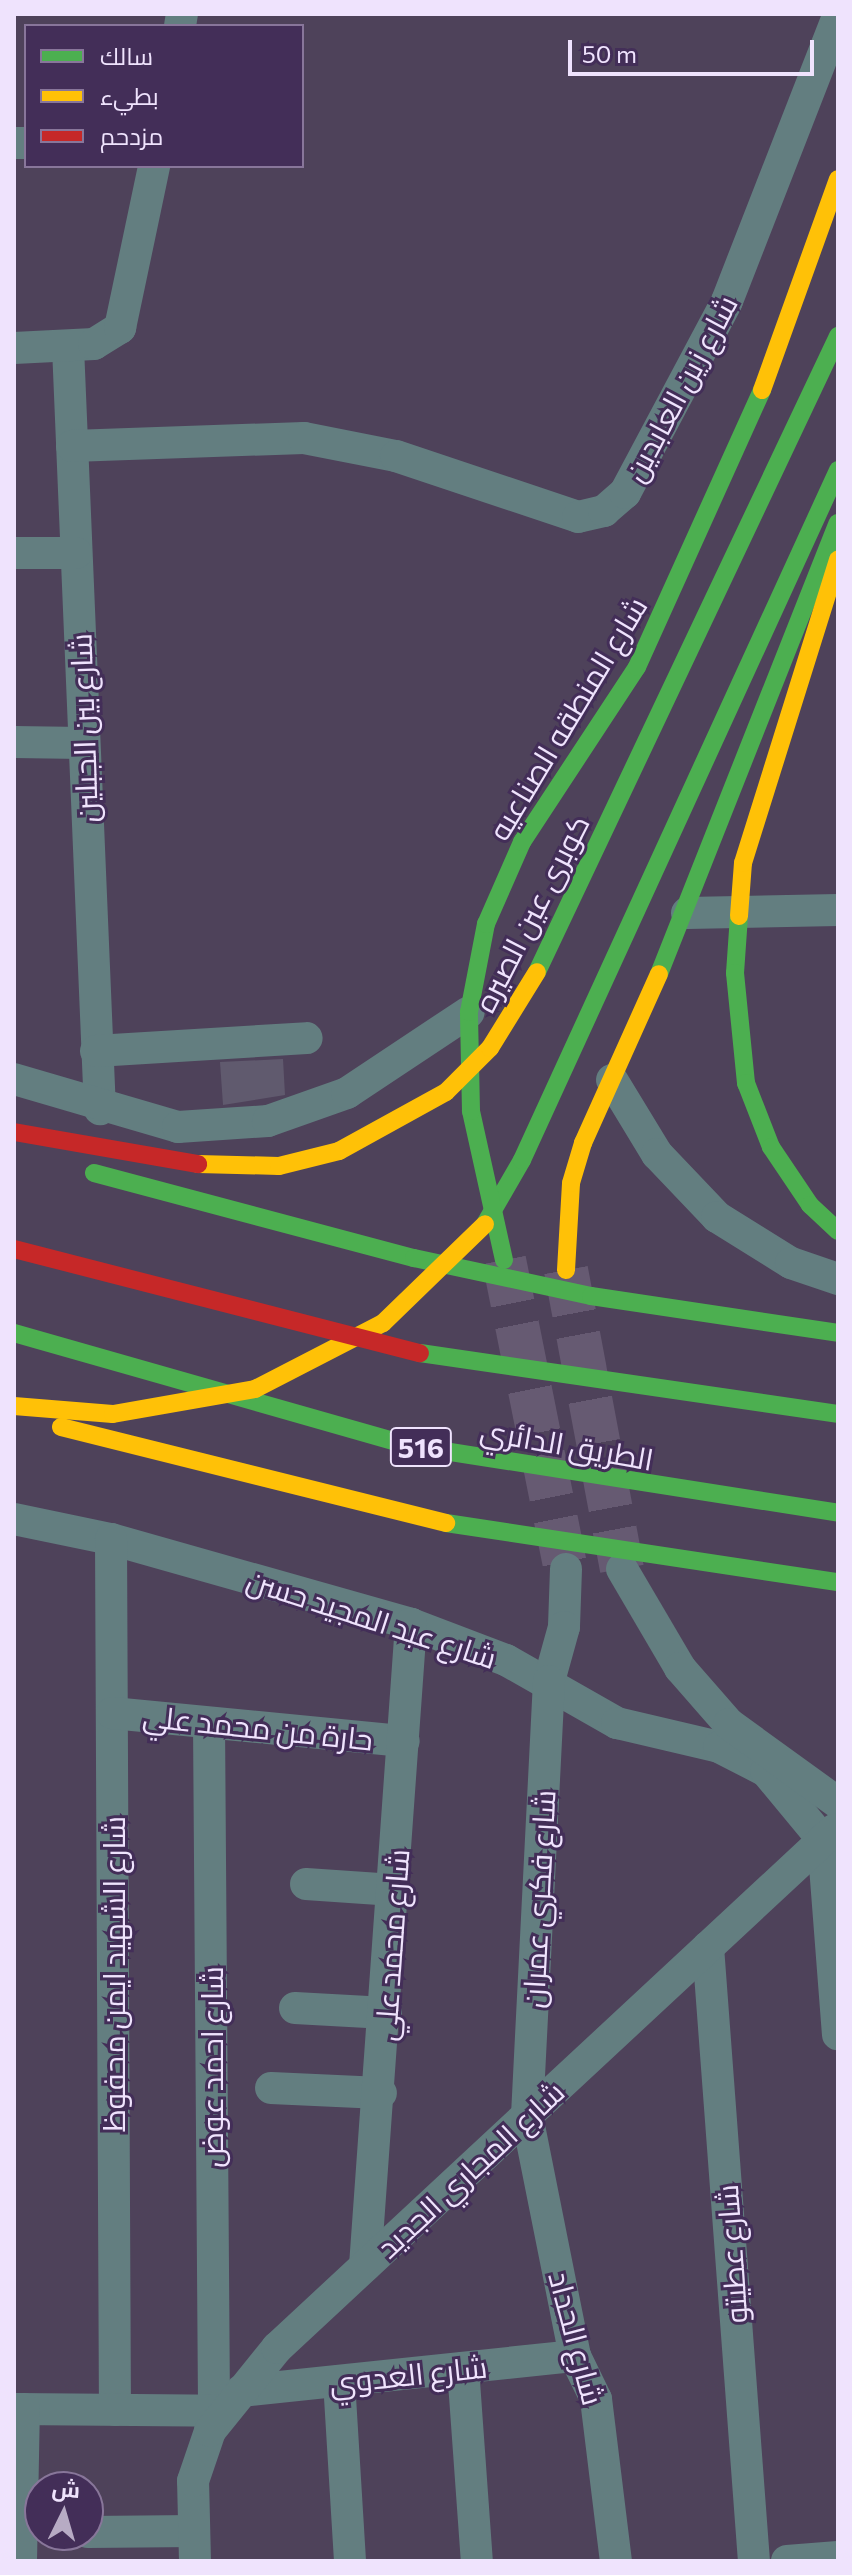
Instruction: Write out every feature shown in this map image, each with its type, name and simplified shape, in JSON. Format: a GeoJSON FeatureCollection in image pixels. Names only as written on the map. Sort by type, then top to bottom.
{"type":"FeatureCollection","features":[{"type":"Feature","properties":{"kind":"main road","name":"شارع المنطقه الصناعيه"},"geometry":{"type":"LineString","coordinates":[[504,1260],[471,1111],[469,1012],[501,882],[637,667],[686,571],[748,429],[837,185]]}},
{"type":"Feature","properties":{"kind":"main road","name":"كوبرى عين الصيره"},"geometry":{"type":"LineString","coordinates":[[14,1132],[218,1168],[279,1166],[339,1151],[446,1092],[490,1048],[525,998],[838,336]]}},
{"type":"Feature","properties":{"kind":"main road"},"geometry":{"type":"LineString","coordinates":[[14,1409],[113,1414],[255,1389],[383,1323],[486,1223],[522,1160],[838,470]]}},
{"type":"Feature","properties":{"kind":"main road"},"geometry":{"type":"LineString","coordinates":[[566,1270],[571,1183],[612,1080],[687,913],[838,523]]}},
{"type":"Feature","properties":{"kind":"main road"},"geometry":{"type":"LineString","coordinates":[[838,559],[743,863],[735,973],[746,1083],[771,1147],[810,1205],[838,1231]]}},
{"type":"Feature","properties":{"kind":"main road"},"geometry":{"type":"LineString","coordinates":[[14,1147],[66,1165],[429,1261],[591,1296],[838,1333]]}},
{"type":"Feature","properties":{"kind":"main road","name":"الطريق الدائري"},"geometry":{"type":"LineString","coordinates":[[14,1249],[390,1347],[547,1377],[838,1414]]}},
{"type":"Feature","properties":{"kind":"main road","name":"الطريق الدائري"},"geometry":{"type":"LineString","coordinates":[[14,1333],[406,1445],[838,1513]]}},
{"type":"Feature","properties":{"kind":"main road"},"geometry":{"type":"LineString","coordinates":[[14,1409],[148,1454],[401,1515],[663,1561],[838,1582]]}},
{"type":"Feature","properties":{"kind":"street","name":"شارع زين العابدين"},"geometry":{"type":"LineString","coordinates":[[72,446],[304,438],[396,456],[578,517],[604,511],[625,493],[727,301],[838,17]]}},
{"type":"Feature","properties":{"kind":"street"},"geometry":{"type":"LineString","coordinates":[[14,348],[94,344],[120,328],[154,168]]}},
{"type":"Feature","properties":{"kind":"street","name":"شارع بين الجبلين"},"geometry":{"type":"LineString","coordinates":[[68,347],[100,1109]]}},
{"type":"Feature","properties":{"kind":"street"},"geometry":{"type":"LineString","coordinates":[[14,553],[76,553]]}},
{"type":"Feature","properties":{"kind":"street"},"geometry":{"type":"LineString","coordinates":[[14,742],[83,743]]}},
{"type":"Feature","properties":{"kind":"street"},"geometry":{"type":"LineString","coordinates":[[687,913],[838,910]]}},
{"type":"Feature","properties":{"kind":"street"},"geometry":{"type":"LineString","coordinates":[[14,1079],[100,1109],[178,1127],[268,1121],[347,1093],[469,1012]]}},
{"type":"Feature","properties":{"kind":"street"},"geometry":{"type":"LineString","coordinates":[[96,1051],[307,1038]]}},
{"type":"Feature","properties":{"kind":"street"},"geometry":{"type":"LineString","coordinates":[[612,1080],[657,1154],[717,1217],[791,1263],[838,1279]]}},
{"type":"Feature","properties":{"kind":"street","name":"شارع عبد المجيد حسن"},"geometry":{"type":"LineString","coordinates":[[14,1519],[111,1539],[411,1624],[549,1681],[617,1723],[744,1757],[766,1771],[831,1833]]}},
{"type":"Feature","properties":{"kind":"street","name":"شارع الشهيد ايمن محفوظ"},"geometry":{"type":"LineString","coordinates":[[111,1539],[115,2410]]}},
{"type":"Feature","properties":{"kind":"street","name":"شارع فكري عمران"},"geometry":{"type":"LineString","coordinates":[[527,2116],[549,1681],[564,1627],[566,1569]]}},
{"type":"Feature","properties":{"kind":"street"},"geometry":{"type":"LineString","coordinates":[[622,1569],[680,1668],[729,1724],[838,1803]]}},
{"type":"Feature","properties":{"kind":"street","name":"شارع محمد علي"},"geometry":{"type":"LineString","coordinates":[[365,2266],[381,2093],[411,1624]]}},
{"type":"Feature","properties":{"kind":"street","name":"حارة من محمد علي"},"geometry":{"type":"LineString","coordinates":[[112,1713],[404,1741]]}},
{"type":"Feature","properties":{"kind":"street","name":"شارع احمد عوض"},"geometry":{"type":"LineString","coordinates":[[209,1723],[226,2404]]}},
{"type":"Feature","properties":{"kind":"street"},"geometry":{"type":"LineString","coordinates":[[831,1833],[838,2034]]}},
{"type":"Feature","properties":{"kind":"street","name":"شارع المجاري الجديد"},"geometry":{"type":"LineString","coordinates":[[195,2546],[193,2481],[226,2404],[365,2266],[831,1833]]}},
{"type":"Feature","properties":{"kind":"street"},"geometry":{"type":"LineString","coordinates":[[306,1884],[394,1890]]}},
{"type":"Feature","properties":{"kind":"street","name":"شارع عطيتو"},"geometry":{"type":"LineString","coordinates":[[708,1947],[754,2561]]}},
{"type":"Feature","properties":{"kind":"street"},"geometry":{"type":"LineString","coordinates":[[295,2008],[386,2013]]}},
{"type":"Feature","properties":{"kind":"street"},"geometry":{"type":"LineString","coordinates":[[271,2088],[381,2093]]}},
{"type":"Feature","properties":{"kind":"street","name":"شارع الحداد"},"geometry":{"type":"LineString","coordinates":[[527,2116],[575,2356],[596,2399],[616,2561]]}},
{"type":"Feature","properties":{"kind":"street","name":"شارع العدوي"},"geometry":{"type":"LineString","coordinates":[[19,2409],[115,2410],[226,2404],[339,2381],[575,2356]]}},
{"type":"Feature","properties":{"kind":"street"},"geometry":{"type":"LineString","coordinates":[[463,2368],[477,2561]]}},
{"type":"Feature","properties":{"kind":"street"},"geometry":{"type":"LineString","coordinates":[[339,2381],[350,2561]]}},
{"type":"Feature","properties":{"kind":"street"},"geometry":{"type":"LineString","coordinates":[[19,2409],[24,2540]]}},
{"type":"Feature","properties":{"kind":"street"},"geometry":{"type":"LineString","coordinates":[[104,2534],[195,2546]]}},
{"type":"Feature","properties":{"kind":"street"},"geometry":{"type":"LineString","coordinates":[[787,2561],[838,2557]]}},
{"type":"Feature","properties":{"kind":"building"},"geometry":{"type":"Polygon","coordinates":[[[283,1059],[285,1095],[223,1105],[220,1062],[283,1059]]]}},
{"type":"Feature","properties":{"kind":"tunnel"},"geometry":{"type":"LineString","coordinates":[[504,1260],[566,1569]]}},
{"type":"Feature","properties":{"kind":"tunnel"},"geometry":{"type":"LineString","coordinates":[[566,1270],[622,1569]]}},
{"type":"Feature","properties":{"kind":"traffic: fast"},"geometry":{"type":"LineString","coordinates":[[537,972],[838,336]]}},
{"type":"Feature","properties":{"kind":"traffic: fast"},"geometry":{"type":"LineString","coordinates":[[504,1260],[471,1111],[469,1012],[486,924],[522,842],[637,667],[762,390]]}},
{"type":"Feature","properties":{"kind":"traffic: fast"},"geometry":{"type":"LineString","coordinates":[[485,1224],[522,1160],[838,470]]}},
{"type":"Feature","properties":{"kind":"traffic: fast"},"geometry":{"type":"LineString","coordinates":[[659,974],[838,523]]}},
{"type":"Feature","properties":{"kind":"traffic: fast"},"geometry":{"type":"LineString","coordinates":[[739,916],[735,973],[746,1083],[771,1147],[810,1205],[838,1231]]}},
{"type":"Feature","properties":{"kind":"traffic: fast"},"geometry":{"type":"LineString","coordinates":[[94,1173],[414,1258],[591,1296],[838,1333]]}},
{"type":"Feature","properties":{"kind":"traffic: fast"},"geometry":{"type":"LineString","coordinates":[[14,1333],[406,1445],[838,1513]]}},
{"type":"Feature","properties":{"kind":"traffic: fast"},"geometry":{"type":"LineString","coordinates":[[420,1353],[838,1414]]}},
{"type":"Feature","properties":{"kind":"traffic: fast"},"geometry":{"type":"LineString","coordinates":[[446,1523],[838,1582]]}},
{"type":"Feature","properties":{"kind":"traffic: slow"},"geometry":{"type":"LineString","coordinates":[[762,390],[838,179]]}},
{"type":"Feature","properties":{"kind":"traffic: slow"},"geometry":{"type":"LineString","coordinates":[[739,916],[743,863],[838,559]]}},
{"type":"Feature","properties":{"kind":"traffic: slow"},"geometry":{"type":"LineString","coordinates":[[198,1164],[279,1166],[339,1151],[446,1092],[490,1048],[537,972]]}},
{"type":"Feature","properties":{"kind":"traffic: slow"},"geometry":{"type":"LineString","coordinates":[[566,1270],[571,1183],[583,1143],[659,974]]}},
{"type":"Feature","properties":{"kind":"traffic: slow"},"geometry":{"type":"LineString","coordinates":[[14,1406],[113,1414],[255,1389],[383,1323],[485,1224]]}},
{"type":"Feature","properties":{"kind":"traffic: slow"},"geometry":{"type":"LineString","coordinates":[[61,1427],[446,1523]]}},
{"type":"Feature","properties":{"kind":"traffic: jam"},"geometry":{"type":"LineString","coordinates":[[14,1132],[198,1164]]}},
{"type":"Feature","properties":{"kind":"traffic: jam"},"geometry":{"type":"LineString","coordinates":[[14,1249],[420,1353]]}}]}
